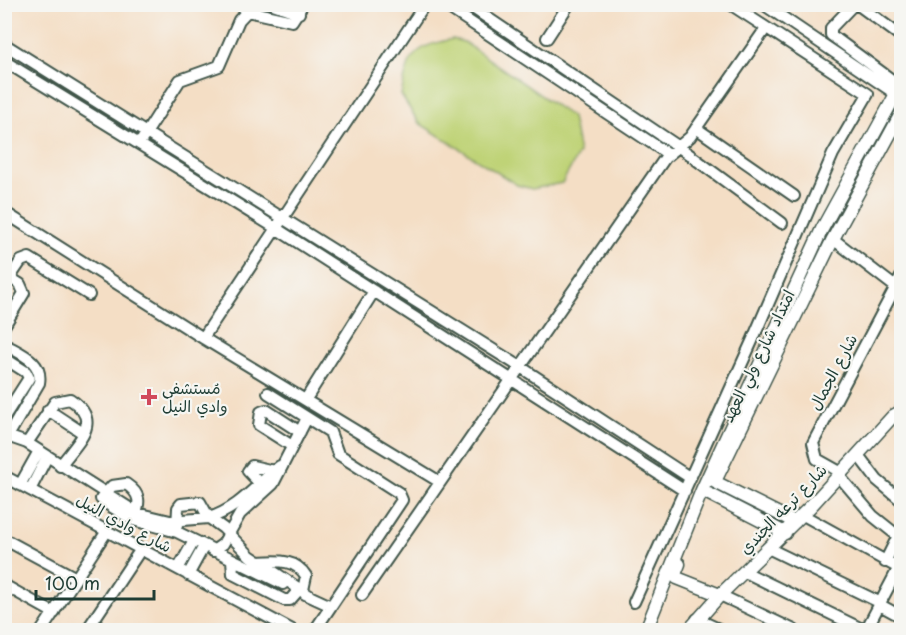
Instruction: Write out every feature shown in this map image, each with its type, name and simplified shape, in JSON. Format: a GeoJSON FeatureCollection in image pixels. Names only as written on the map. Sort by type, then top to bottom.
{"type":"FeatureCollection","features":[{"type":"Feature","properties":{"kind":"main road","name":"امتداد شارع ولي العهد"},"geometry":{"type":"LineString","coordinates":[[705,492],[822,229],[899,87]]}},
{"type":"Feature","properties":{"kind":"main road"},"geometry":{"type":"LineString","coordinates":[[887,110],[900,115]]}},
{"type":"Feature","properties":{"kind":"main road","name":"امتداد شارع ولي العهد"},"geometry":{"type":"LineString","coordinates":[[705,492],[715,482],[833,239],[900,115]]}},
{"type":"Feature","properties":{"kind":"main road","name":"شارع ترعه الجندي"},"geometry":{"type":"LineString","coordinates":[[689,630],[720,595],[770,549],[899,415]]}},
{"type":"Feature","properties":{"kind":"main road"},"geometry":{"type":"LineString","coordinates":[[715,482],[799,518]]}},
{"type":"Feature","properties":{"kind":"main road"},"geometry":{"type":"LineString","coordinates":[[650,629],[705,492],[785,533]]}},
{"type":"Feature","properties":{"kind":"main road"},"geometry":{"type":"LineString","coordinates":[[672,576],[720,595]]}},
{"type":"Feature","properties":{"kind":"street"},"geometry":{"type":"LineString","coordinates":[[139,143],[180,80],[219,66],[235,27],[247,7],[292,21],[301,9],[273,4]]}},
{"type":"Feature","properties":{"kind":"street"},"geometry":{"type":"LineString","coordinates":[[203,338],[274,227],[424,4]]}},
{"type":"Feature","properties":{"kind":"street"},"geometry":{"type":"LineString","coordinates":[[443,4],[668,154]]}},
{"type":"Feature","properties":{"kind":"street"},"geometry":{"type":"LineString","coordinates":[[467,4],[679,147],[782,224]]}},
{"type":"Feature","properties":{"kind":"street"},"geometry":{"type":"LineString","coordinates":[[547,38],[569,4]]}},
{"type":"Feature","properties":{"kind":"street"},"geometry":{"type":"LineString","coordinates":[[634,602],[753,339],[833,154],[868,94],[730,4]]}},
{"type":"Feature","properties":{"kind":"street"},"geometry":{"type":"LineString","coordinates":[[763,4],[899,87]]}},
{"type":"Feature","properties":{"kind":"street"},"geometry":{"type":"LineString","coordinates":[[899,87],[830,33],[831,28],[856,4],[902,37]]}},
{"type":"Feature","properties":{"kind":"street"},"geometry":{"type":"LineString","coordinates":[[493,38],[501,27]]}},
{"type":"Feature","properties":{"kind":"street"},"geometry":{"type":"LineString","coordinates":[[362,595],[668,154],[679,147],[696,128],[766,28]]}},
{"type":"Feature","properties":{"kind":"street"},"geometry":{"type":"LineString","coordinates":[[4,44],[282,216],[689,477]]}},
{"type":"Feature","properties":{"kind":"street"},"geometry":{"type":"LineString","coordinates":[[534,65],[540,54]]}},
{"type":"Feature","properties":{"kind":"street"},"geometry":{"type":"LineString","coordinates":[[4,61],[274,227],[685,491]]}},
{"type":"Feature","properties":{"kind":"street"},"geometry":{"type":"LineString","coordinates":[[696,128],[794,196]]}},
{"type":"Feature","properties":{"kind":"street"},"geometry":{"type":"LineString","coordinates":[[4,212],[203,338],[440,482]]}},
{"type":"Feature","properties":{"kind":"street"},"geometry":{"type":"LineString","coordinates":[[833,239],[898,290]]}},
{"type":"Feature","properties":{"kind":"street"},"geometry":{"type":"LineString","coordinates":[[4,326],[24,293],[20,284],[7,282],[21,261],[30,258],[89,294]]}},
{"type":"Feature","properties":{"kind":"street","name":"شارع الجمال"},"geometry":{"type":"LineString","coordinates":[[900,533],[873,516],[841,474],[817,459],[813,443],[898,290],[902,275]]}},
{"type":"Feature","properties":{"kind":"street"},"geometry":{"type":"LineString","coordinates":[[306,399],[374,291]]}},
{"type":"Feature","properties":{"kind":"street"},"geometry":{"type":"LineString","coordinates":[[4,344],[36,364],[40,376],[4,447]]}},
{"type":"Feature","properties":{"kind":"street"},"geometry":{"type":"LineString","coordinates":[[4,358],[26,372],[29,378],[5,415]]}},
{"type":"Feature","properties":{"kind":"street"},"geometry":{"type":"LineString","coordinates":[[268,393],[332,434],[338,454],[399,493],[402,500],[315,630]]}},
{"type":"Feature","properties":{"kind":"street"},"geometry":{"type":"LineString","coordinates":[[27,443],[55,402],[64,398],[82,408],[88,418],[83,433],[60,466]]}},
{"type":"Feature","properties":{"kind":"street"},"geometry":{"type":"LineString","coordinates":[[48,410],[83,433]]}},
{"type":"Feature","properties":{"kind":"street"},"geometry":{"type":"LineString","coordinates":[[292,446],[259,424],[261,412],[266,410],[300,432]]}},
{"type":"Feature","properties":{"kind":"street"},"geometry":{"type":"LineString","coordinates":[[204,546],[219,549],[240,514],[285,462],[307,418]]}},
{"type":"Feature","properties":{"kind":"street"},"geometry":{"type":"LineString","coordinates":[[8,436],[27,443],[102,497],[135,516],[177,532],[331,606]]}},
{"type":"Feature","properties":{"kind":"street"},"geometry":{"type":"LineString","coordinates":[[25,487],[43,454]]}},
{"type":"Feature","properties":{"kind":"street"},"geometry":{"type":"LineString","coordinates":[[858,455],[877,480],[902,501]]}},
{"type":"Feature","properties":{"kind":"street"},"geometry":{"type":"LineString","coordinates":[[135,516],[177,520],[209,518],[238,505],[264,488],[274,471],[285,462]]}},
{"type":"Feature","properties":{"kind":"street"},"geometry":{"type":"LineString","coordinates":[[264,488],[249,475],[250,467],[274,471]]}},
{"type":"Feature","properties":{"kind":"street","name":"شارع وادي النيل"},"geometry":{"type":"LineString","coordinates":[[4,476],[292,630]]}},
{"type":"Feature","properties":{"kind":"street"},"geometry":{"type":"LineString","coordinates":[[102,497],[114,484],[126,484],[138,494],[135,516]]}},
{"type":"Feature","properties":{"kind":"street"},"geometry":{"type":"LineString","coordinates":[[177,532],[179,506],[194,501],[200,502],[209,518],[229,533],[246,552],[304,592]]}},
{"type":"Feature","properties":{"kind":"street"},"geometry":{"type":"LineString","coordinates":[[745,572],[865,630],[900,569],[799,518]]}},
{"type":"Feature","properties":{"kind":"street"},"geometry":{"type":"LineString","coordinates":[[42,630],[107,531]]}},
{"type":"Feature","properties":{"kind":"street"},"geometry":{"type":"LineString","coordinates":[[885,562],[900,533]]}},
{"type":"Feature","properties":{"kind":"street"},"geometry":{"type":"LineString","coordinates":[[5,540],[76,578]]}},
{"type":"Feature","properties":{"kind":"street"},"geometry":{"type":"LineString","coordinates":[[183,572],[204,546]]}},
{"type":"Feature","properties":{"kind":"street"},"geometry":{"type":"LineString","coordinates":[[87,630],[141,549]]}},
{"type":"Feature","properties":{"kind":"street"},"geometry":{"type":"LineString","coordinates":[[770,549],[902,616]]}},
{"type":"Feature","properties":{"kind":"street"},"geometry":{"type":"LineString","coordinates":[[235,561],[246,552]]}},
{"type":"Feature","properties":{"kind":"street"},"geometry":{"type":"LineString","coordinates":[[258,562],[281,560],[297,566],[306,576],[304,592]]}},
{"type":"Feature","properties":{"kind":"street"},"geometry":{"type":"LineString","coordinates":[[4,585],[54,613]]}},
{"type":"Feature","properties":{"kind":"street"},"geometry":{"type":"LineString","coordinates":[[720,595],[794,630]]}},
{"type":"Feature","properties":{"kind":"street"},"geometry":{"type":"LineString","coordinates":[[698,619],[721,630]]}},
{"type":"Feature","properties":{"kind":"green space"},"geometry":{"type":"Polygon","coordinates":[[[453,39],[464,42],[572,117],[579,153],[562,183],[532,189],[517,185],[419,123],[401,95],[410,62],[420,50],[453,39]]]}},
{"type":"Feature","properties":{"kind":"place","name":"مُستشفى وادي النيل"},"geometry":{"type":"Point","coordinates":[149,397]}}]}
